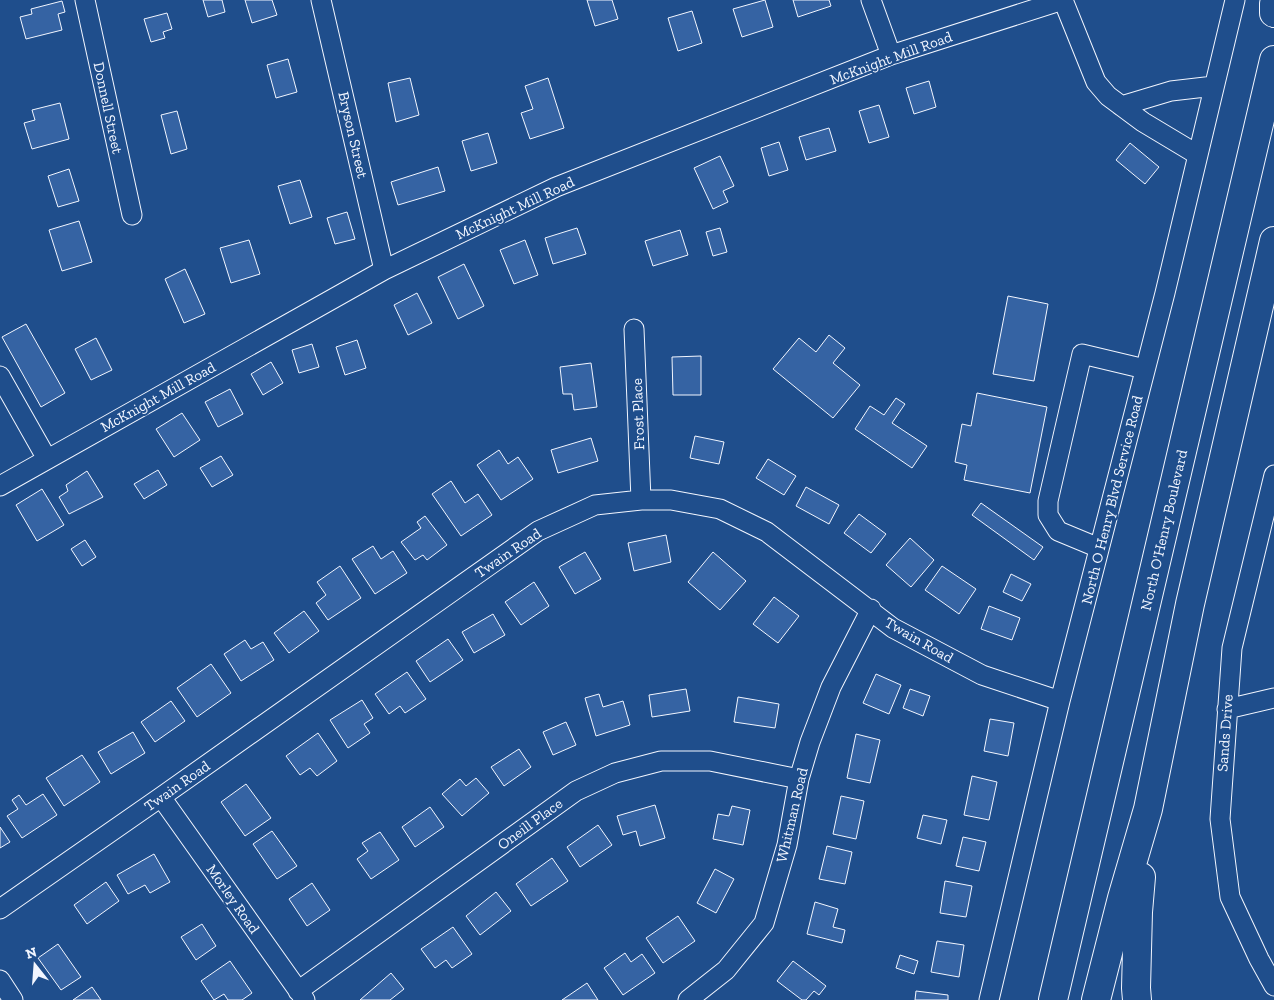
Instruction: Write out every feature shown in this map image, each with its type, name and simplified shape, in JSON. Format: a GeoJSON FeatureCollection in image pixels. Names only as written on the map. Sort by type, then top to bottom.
{"type":"FeatureCollection","features":[{"type":"Feature","properties":{"kind":"highway"},"geometry":{"type":"LineString","coordinates":[[1274,4],[1274,13]]}},
{"type":"Feature","properties":{"kind":"highway","name":"North O'Henry Boulevard"},"geometry":{"type":"LineString","coordinates":[[1053,1000],[1274,60]]}},
{"type":"Feature","properties":{"kind":"highway"},"geometry":{"type":"LineString","coordinates":[[1096,1000],[1122,898],[1148,808],[1190,604],[1274,241]]}},
{"type":"Feature","properties":{"kind":"highway"},"geometry":{"type":"LineString","coordinates":[[1138,1000],[1136,988],[1138,912],[1148,808]]}},
{"type":"Feature","properties":{"kind":"street","name":"Donnell Street"},"geometry":{"type":"LineString","coordinates":[[84,0],[132,215]]}},
{"type":"Feature","properties":{"kind":"street","name":"Bryson Street"},"geometry":{"type":"LineString","coordinates":[[321,0],[384,270]]}},
{"type":"Feature","properties":{"kind":"street"},"geometry":{"type":"LineString","coordinates":[[871,0],[891,55]]}},
{"type":"Feature","properties":{"kind":"street","name":"McKnight Mill Road"},"geometry":{"type":"LineString","coordinates":[[0,486],[384,270],[556,187],[891,55],[1063,0]]}},
{"type":"Feature","properties":{"kind":"street"},"geometry":{"type":"LineString","coordinates":[[1063,0],[1096,82],[1108,96],[1143,122],[1198,155]]}},
{"type":"Feature","properties":{"kind":"street","name":"North O Henry Blvd Service Road"},"geometry":{"type":"LineString","coordinates":[[989,1000],[1060,701],[1145,369],[1235,0]]}},
{"type":"Feature","properties":{"kind":"street"},"geometry":{"type":"LineString","coordinates":[[1121,106],[1172,91],[1214,86]]}},
{"type":"Feature","properties":{"kind":"street","name":"Frost Place"},"geometry":{"type":"LineString","coordinates":[[634,329],[641,500]]}},
{"type":"Feature","properties":{"kind":"street"},"geometry":{"type":"LineString","coordinates":[[1099,548],[1058,531],[1048,515],[1048,501],[1082,354],[1145,369]]}},
{"type":"Feature","properties":{"kind":"street"},"geometry":{"type":"LineString","coordinates":[[0,376],[47,459]]}},
{"type":"Feature","properties":{"kind":"street","name":"Sands Drive"},"geometry":{"type":"LineString","coordinates":[[1274,475],[1271,498],[1232,648],[1220,819],[1230,897],[1258,959],[1274,986]]}},
{"type":"Feature","properties":{"kind":"street","name":"Twain Road"},"geometry":{"type":"LineString","coordinates":[[0,908],[538,531],[596,505],[641,500],[671,500],[720,509],[767,532],[893,628],[982,675],[1060,701]]}},
{"type":"Feature","properties":{"kind":"street","name":"Whitman Road"},"geometry":{"type":"LineString","coordinates":[[688,1000],[726,970],[764,923],[787,845],[799,779],[810,742],[831,687],[871,610]]}},
{"type":"Feature","properties":{"kind":"street"},"geometry":{"type":"LineString","coordinates":[[1227,708],[1274,698]]}},
{"type":"Feature","properties":{"kind":"street","name":"Oneill Place"},"geometry":{"type":"LineString","coordinates":[[302,995],[576,790],[615,773],[661,762],[710,761],[799,779]]}},
{"type":"Feature","properties":{"kind":"street","name":"Morley Road"},"geometry":{"type":"LineString","coordinates":[[161,797],[302,995]]}},
{"type":"Feature","properties":{"kind":"street"},"geometry":{"type":"LineString","coordinates":[[0,980],[13,1000]]}},
{"type":"Feature","properties":{"kind":"building"},"geometry":{"type":"Polygon","coordinates":[[[203,0],[222,0],[225,12],[208,17],[203,0]]]}},
{"type":"Feature","properties":{"kind":"building"},"geometry":{"type":"Polygon","coordinates":[[[245,0],[272,0],[277,15],[252,23],[245,0]]]}},
{"type":"Feature","properties":{"kind":"building"},"geometry":{"type":"Polygon","coordinates":[[[587,0],[612,0],[618,19],[595,26],[587,0]]]}},
{"type":"Feature","properties":{"kind":"building"},"geometry":{"type":"Polygon","coordinates":[[[765,0],[773,27],[742,37],[733,9],[765,0]]]}},
{"type":"Feature","properties":{"kind":"building"},"geometry":{"type":"Polygon","coordinates":[[[793,0],[829,0],[831,6],[798,17],[793,0]]]}},
{"type":"Feature","properties":{"kind":"building"},"geometry":{"type":"Polygon","coordinates":[[[62,1],[65,12],[58,14],[62,30],[26,39],[20,17],[32,14],[31,9],[62,1]]]}},
{"type":"Feature","properties":{"kind":"building"},"geometry":{"type":"Polygon","coordinates":[[[692,11],[702,43],[678,51],[668,18],[692,11]]]}},
{"type":"Feature","properties":{"kind":"building"},"geometry":{"type":"Polygon","coordinates":[[[167,13],[172,29],[163,32],[165,38],[151,42],[144,19],[167,13]]]}},
{"type":"Feature","properties":{"kind":"building"},"geometry":{"type":"Polygon","coordinates":[[[288,59],[297,92],[276,98],[267,65],[288,59]]]}},
{"type":"Feature","properties":{"kind":"building"},"geometry":{"type":"Polygon","coordinates":[[[410,78],[419,115],[396,122],[388,83],[410,78]]]}},
{"type":"Feature","properties":{"kind":"building"},"geometry":{"type":"Polygon","coordinates":[[[548,78],[564,128],[530,139],[521,113],[533,109],[525,86],[548,78]]]}},
{"type":"Feature","properties":{"kind":"building"},"geometry":{"type":"Polygon","coordinates":[[[929,81],[936,107],[914,114],[906,88],[929,81]]]}},
{"type":"Feature","properties":{"kind":"building"},"geometry":{"type":"Polygon","coordinates":[[[60,103],[69,139],[32,149],[24,123],[35,120],[32,110],[60,103]]]}},
{"type":"Feature","properties":{"kind":"building"},"geometry":{"type":"Polygon","coordinates":[[[879,105],[889,137],[869,143],[859,111],[879,105]]]}},
{"type":"Feature","properties":{"kind":"building"},"geometry":{"type":"Polygon","coordinates":[[[177,111],[187,149],[171,154],[161,115],[177,111]]]}},
{"type":"Feature","properties":{"kind":"building"},"geometry":{"type":"Polygon","coordinates":[[[829,128],[836,151],[806,160],[799,137],[829,128]]]}},
{"type":"Feature","properties":{"kind":"building"},"geometry":{"type":"Polygon","coordinates":[[[488,133],[497,163],[471,171],[462,141],[488,133]]]}},
{"type":"Feature","properties":{"kind":"building"},"geometry":{"type":"Polygon","coordinates":[[[779,142],[788,170],[769,176],[761,148],[779,142]]]}},
{"type":"Feature","properties":{"kind":"building"},"geometry":{"type":"Polygon","coordinates":[[[1130,143],[1159,167],[1145,184],[1116,160],[1130,143]]]}},
{"type":"Feature","properties":{"kind":"building"},"geometry":{"type":"Polygon","coordinates":[[[720,156],[734,186],[723,191],[728,202],[713,209],[694,168],[720,156]]]}},
{"type":"Feature","properties":{"kind":"building"},"geometry":{"type":"Polygon","coordinates":[[[438,167],[445,191],[398,205],[391,182],[438,167]]]}},
{"type":"Feature","properties":{"kind":"building"},"geometry":{"type":"Polygon","coordinates":[[[69,169],[79,201],[58,207],[48,176],[69,169]]]}},
{"type":"Feature","properties":{"kind":"building"},"geometry":{"type":"Polygon","coordinates":[[[300,180],[312,217],[290,224],[278,186],[300,180]]]}},
{"type":"Feature","properties":{"kind":"building"},"geometry":{"type":"Polygon","coordinates":[[[347,212],[355,239],[335,244],[327,218],[347,212]]]}},
{"type":"Feature","properties":{"kind":"building"},"geometry":{"type":"Polygon","coordinates":[[[79,221],[92,262],[62,271],[49,230],[79,221]]]}},
{"type":"Feature","properties":{"kind":"building"},"geometry":{"type":"Polygon","coordinates":[[[577,228],[586,254],[553,264],[545,238],[577,228]]]}},
{"type":"Feature","properties":{"kind":"building"},"geometry":{"type":"Polygon","coordinates":[[[720,228],[727,252],[713,256],[706,232],[720,228]]]}},
{"type":"Feature","properties":{"kind":"building"},"geometry":{"type":"Polygon","coordinates":[[[680,230],[688,255],[653,266],[645,241],[680,230]]]}},
{"type":"Feature","properties":{"kind":"building"},"geometry":{"type":"Polygon","coordinates":[[[249,240],[260,274],[231,283],[220,248],[249,240]]]}},
{"type":"Feature","properties":{"kind":"building"},"geometry":{"type":"Polygon","coordinates":[[[525,240],[538,275],[514,284],[500,250],[525,240]]]}},
{"type":"Feature","properties":{"kind":"building"},"geometry":{"type":"Polygon","coordinates":[[[464,264],[484,306],[458,319],[438,277],[464,264]]]}},
{"type":"Feature","properties":{"kind":"building"},"geometry":{"type":"Polygon","coordinates":[[[185,269],[205,314],[184,323],[165,279],[185,269]]]}},
{"type":"Feature","properties":{"kind":"building"},"geometry":{"type":"Polygon","coordinates":[[[417,293],[432,323],[408,335],[394,305],[417,293]]]}},
{"type":"Feature","properties":{"kind":"building"},"geometry":{"type":"Polygon","coordinates":[[[1008,296],[1048,304],[1034,381],[993,374],[1008,296]]]}},
{"type":"Feature","properties":{"kind":"building"},"geometry":{"type":"Polygon","coordinates":[[[26,324],[65,393],[41,407],[2,337],[26,324]]]}},
{"type":"Feature","properties":{"kind":"building"},"geometry":{"type":"Polygon","coordinates":[[[829,335],[845,348],[833,363],[860,385],[833,418],[773,369],[799,338],[816,352],[829,335]]]}},
{"type":"Feature","properties":{"kind":"building"},"geometry":{"type":"Polygon","coordinates":[[[96,338],[112,370],[91,380],[75,349],[96,338]]]}},
{"type":"Feature","properties":{"kind":"building"},"geometry":{"type":"Polygon","coordinates":[[[357,340],[366,368],[345,375],[336,347],[357,340]]]}},
{"type":"Feature","properties":{"kind":"building"},"geometry":{"type":"Polygon","coordinates":[[[312,344],[319,367],[299,373],[292,350],[312,344]]]}},
{"type":"Feature","properties":{"kind":"building"},"geometry":{"type":"Polygon","coordinates":[[[701,356],[701,395],[673,395],[672,357],[701,356]]]}},
{"type":"Feature","properties":{"kind":"building"},"geometry":{"type":"Polygon","coordinates":[[[271,362],[283,383],[263,395],[251,374],[271,362]]]}},
{"type":"Feature","properties":{"kind":"building"},"geometry":{"type":"Polygon","coordinates":[[[591,363],[597,407],[574,410],[572,394],[563,394],[560,367],[591,363]]]}},
{"type":"Feature","properties":{"kind":"building"},"geometry":{"type":"Polygon","coordinates":[[[230,389],[243,414],[218,427],[205,402],[230,389]]]}},
{"type":"Feature","properties":{"kind":"building"},"geometry":{"type":"Polygon","coordinates":[[[977,393],[1047,407],[1030,493],[964,480],[967,465],[955,462],[962,424],[971,426],[977,393]]]}},
{"type":"Feature","properties":{"kind":"building"},"geometry":{"type":"Polygon","coordinates":[[[896,398],[905,404],[892,423],[927,446],[912,468],[855,429],[870,406],[884,415],[896,398]]]}},
{"type":"Feature","properties":{"kind":"building"},"geometry":{"type":"Polygon","coordinates":[[[182,413],[200,440],[174,457],[156,429],[182,413]]]}},
{"type":"Feature","properties":{"kind":"building"},"geometry":{"type":"Polygon","coordinates":[[[695,436],[724,442],[719,464],[690,458],[695,436]]]}},
{"type":"Feature","properties":{"kind":"building"},"geometry":{"type":"Polygon","coordinates":[[[591,438],[598,461],[558,473],[551,450],[591,438]]]}},
{"type":"Feature","properties":{"kind":"building"},"geometry":{"type":"Polygon","coordinates":[[[499,450],[508,464],[518,457],[533,479],[501,500],[477,465],[499,450]]]}},
{"type":"Feature","properties":{"kind":"building"},"geometry":{"type":"Polygon","coordinates":[[[221,456],[233,475],[212,487],[200,468],[221,456]]]}},
{"type":"Feature","properties":{"kind":"building"},"geometry":{"type":"Polygon","coordinates":[[[768,459],[796,476],[784,495],[756,478],[768,459]]]}},
{"type":"Feature","properties":{"kind":"building"},"geometry":{"type":"Polygon","coordinates":[[[158,470],[167,485],[144,499],[134,484],[158,470]]]}},
{"type":"Feature","properties":{"kind":"building"},"geometry":{"type":"Polygon","coordinates":[[[87,471],[103,497],[69,514],[59,497],[68,491],[66,485],[87,471]]]}},
{"type":"Feature","properties":{"kind":"building"},"geometry":{"type":"Polygon","coordinates":[[[451,481],[465,503],[478,494],[492,515],[461,536],[432,494],[451,481]]]}},
{"type":"Feature","properties":{"kind":"building"},"geometry":{"type":"Polygon","coordinates":[[[806,487],[839,505],[829,524],[796,506],[806,487]]]}},
{"type":"Feature","properties":{"kind":"building"},"geometry":{"type":"Polygon","coordinates":[[[42,489],[64,525],[37,541],[16,505],[42,489]]]}},
{"type":"Feature","properties":{"kind":"building"},"geometry":{"type":"Polygon","coordinates":[[[981,503],[1043,547],[1034,560],[972,515],[981,503]]]}},
{"type":"Feature","properties":{"kind":"building"},"geometry":{"type":"Polygon","coordinates":[[[859,514],[886,534],[871,553],[844,533],[859,514]]]}},
{"type":"Feature","properties":{"kind":"building"},"geometry":{"type":"Polygon","coordinates":[[[425,516],[447,545],[427,560],[423,555],[415,560],[401,542],[421,528],[417,522],[425,516]]]}},
{"type":"Feature","properties":{"kind":"building"},"geometry":{"type":"Polygon","coordinates":[[[666,535],[671,562],[634,571],[628,543],[666,535]]]}},
{"type":"Feature","properties":{"kind":"building"},"geometry":{"type":"Polygon","coordinates":[[[910,538],[934,560],[911,587],[886,565],[910,538]]]}},
{"type":"Feature","properties":{"kind":"building"},"geometry":{"type":"Polygon","coordinates":[[[85,540],[96,557],[82,566],[71,549],[85,540]]]}},
{"type":"Feature","properties":{"kind":"building"},"geometry":{"type":"Polygon","coordinates":[[[373,546],[381,559],[393,551],[407,573],[375,594],[352,559],[373,546]]]}},
{"type":"Feature","properties":{"kind":"building"},"geometry":{"type":"Polygon","coordinates":[[[585,552],[601,579],[575,594],[559,567],[585,552]]]}},
{"type":"Feature","properties":{"kind":"building"},"geometry":{"type":"Polygon","coordinates":[[[713,552],[746,581],[720,610],[688,582],[713,552]]]}},
{"type":"Feature","properties":{"kind":"building"},"geometry":{"type":"Polygon","coordinates":[[[340,566],[361,598],[328,620],[316,603],[326,595],[317,582],[340,566]]]}},
{"type":"Feature","properties":{"kind":"building"},"geometry":{"type":"Polygon","coordinates":[[[942,566],[976,589],[959,614],[925,590],[942,566]]]}},
{"type":"Feature","properties":{"kind":"building"},"geometry":{"type":"Polygon","coordinates":[[[1011,574],[1031,584],[1022,601],[1003,592],[1011,574]]]}},
{"type":"Feature","properties":{"kind":"building"},"geometry":{"type":"Polygon","coordinates":[[[534,582],[549,606],[521,625],[505,602],[534,582]]]}},
{"type":"Feature","properties":{"kind":"building"},"geometry":{"type":"Polygon","coordinates":[[[774,597],[799,616],[778,643],[753,624],[774,597]]]}},
{"type":"Feature","properties":{"kind":"building"},"geometry":{"type":"Polygon","coordinates":[[[989,606],[1020,618],[1012,640],[981,629],[989,606]]]}},
{"type":"Feature","properties":{"kind":"building"},"geometry":{"type":"Polygon","coordinates":[[[304,611],[319,631],[289,653],[274,633],[304,611]]]}},
{"type":"Feature","properties":{"kind":"building"},"geometry":{"type":"Polygon","coordinates":[[[493,614],[505,635],[474,653],[462,632],[493,614]]]}},
{"type":"Feature","properties":{"kind":"building"},"geometry":{"type":"Polygon","coordinates":[[[448,639],[463,660],[430,682],[416,661],[448,639]]]}},
{"type":"Feature","properties":{"kind":"building"},"geometry":{"type":"Polygon","coordinates":[[[245,640],[251,649],[263,642],[274,660],[241,681],[224,654],[245,640]]]}},
{"type":"Feature","properties":{"kind":"building"},"geometry":{"type":"Polygon","coordinates":[[[211,664],[231,693],[197,717],[177,688],[211,664]]]}},
{"type":"Feature","properties":{"kind":"building"},"geometry":{"type":"Polygon","coordinates":[[[407,672],[426,699],[405,713],[400,706],[389,714],[375,694],[407,672]]]}},
{"type":"Feature","properties":{"kind":"building"},"geometry":{"type":"Polygon","coordinates":[[[876,674],[901,685],[889,714],[863,703],[876,674]]]}},
{"type":"Feature","properties":{"kind":"building"},"geometry":{"type":"Polygon","coordinates":[[[686,689],[690,711],[652,717],[649,695],[686,689]]]}},
{"type":"Feature","properties":{"kind":"building"},"geometry":{"type":"Polygon","coordinates":[[[910,689],[930,696],[923,716],[903,708],[910,689]]]}},
{"type":"Feature","properties":{"kind":"building"},"geometry":{"type":"Polygon","coordinates":[[[599,694],[603,707],[623,701],[630,725],[596,736],[585,698],[599,694]]]}},
{"type":"Feature","properties":{"kind":"building"},"geometry":{"type":"Polygon","coordinates":[[[738,697],[779,704],[775,728],[734,722],[738,697]]]}},
{"type":"Feature","properties":{"kind":"building"},"geometry":{"type":"Polygon","coordinates":[[[362,700],[373,718],[364,724],[370,733],[348,748],[330,720],[362,700]]]}},
{"type":"Feature","properties":{"kind":"building"},"geometry":{"type":"Polygon","coordinates":[[[171,701],[185,721],[155,742],[141,722],[171,701]]]}},
{"type":"Feature","properties":{"kind":"building"},"geometry":{"type":"Polygon","coordinates":[[[990,719],[1014,723],[1008,756],[984,751],[990,719]]]}},
{"type":"Feature","properties":{"kind":"building"},"geometry":{"type":"Polygon","coordinates":[[[566,722],[576,745],[553,755],[543,732],[566,722]]]}},
{"type":"Feature","properties":{"kind":"building"},"geometry":{"type":"Polygon","coordinates":[[[133,732],[145,753],[111,774],[98,752],[133,732]]]}},
{"type":"Feature","properties":{"kind":"building"},"geometry":{"type":"Polygon","coordinates":[[[318,733],[337,761],[317,776],[310,768],[300,775],[286,756],[318,733]]]}},
{"type":"Feature","properties":{"kind":"building"},"geometry":{"type":"Polygon","coordinates":[[[856,734],[880,740],[870,783],[847,778],[856,734]]]}},
{"type":"Feature","properties":{"kind":"building"},"geometry":{"type":"Polygon","coordinates":[[[519,749],[531,767],[504,786],[491,767],[519,749]]]}},
{"type":"Feature","properties":{"kind":"building"},"geometry":{"type":"Polygon","coordinates":[[[82,755],[100,782],[64,806],[46,778],[82,755]]]}},
{"type":"Feature","properties":{"kind":"building"},"geometry":{"type":"Polygon","coordinates":[[[972,776],[997,782],[989,820],[964,815],[972,776]]]}},
{"type":"Feature","properties":{"kind":"building"},"geometry":{"type":"Polygon","coordinates":[[[476,778],[489,793],[462,816],[442,794],[460,779],[466,786],[476,778]]]}},
{"type":"Feature","properties":{"kind":"building"},"geometry":{"type":"Polygon","coordinates":[[[246,784],[271,818],[245,836],[221,802],[246,784]]]}},
{"type":"Feature","properties":{"kind":"building"},"geometry":{"type":"Polygon","coordinates":[[[43,794],[57,815],[22,838],[7,816],[18,809],[12,800],[19,795],[26,805],[43,794]]]}},
{"type":"Feature","properties":{"kind":"building"},"geometry":{"type":"Polygon","coordinates":[[[841,796],[864,801],[856,839],[833,834],[841,796]]]}},
{"type":"Feature","properties":{"kind":"building"},"geometry":{"type":"Polygon","coordinates":[[[655,805],[665,838],[640,846],[636,831],[623,835],[617,816],[655,805]]]}},
{"type":"Feature","properties":{"kind":"building"},"geometry":{"type":"Polygon","coordinates":[[[732,806],[750,810],[743,845],[713,839],[718,814],[729,816],[732,806]]]}},
{"type":"Feature","properties":{"kind":"building"},"geometry":{"type":"Polygon","coordinates":[[[430,807],[444,827],[415,847],[402,827],[430,807]]]}},
{"type":"Feature","properties":{"kind":"building"},"geometry":{"type":"Polygon","coordinates":[[[923,815],[947,820],[941,844],[917,838],[923,815]]]}},
{"type":"Feature","properties":{"kind":"building"},"geometry":{"type":"Polygon","coordinates":[[[598,825],[612,845],[580,867],[567,847],[598,825]]]}},
{"type":"Feature","properties":{"kind":"building"},"geometry":{"type":"Polygon","coordinates":[[[0,827],[10,842],[0,848],[0,827]]]}},
{"type":"Feature","properties":{"kind":"building"},"geometry":{"type":"Polygon","coordinates":[[[272,831],[297,866],[277,879],[253,844],[272,831]]]}},
{"type":"Feature","properties":{"kind":"building"},"geometry":{"type":"Polygon","coordinates":[[[380,832],[399,860],[371,879],[357,859],[368,851],[362,843],[380,832]]]}},
{"type":"Feature","properties":{"kind":"building"},"geometry":{"type":"Polygon","coordinates":[[[963,837],[986,842],[979,871],[956,866],[963,837]]]}},
{"type":"Feature","properties":{"kind":"building"},"geometry":{"type":"Polygon","coordinates":[[[827,846],[852,852],[845,884],[819,879],[827,846]]]}},
{"type":"Feature","properties":{"kind":"building"},"geometry":{"type":"Polygon","coordinates":[[[154,854],[170,882],[150,893],[145,885],[128,894],[117,875],[154,854]]]}},
{"type":"Feature","properties":{"kind":"building"},"geometry":{"type":"Polygon","coordinates":[[[552,858],[568,881],[531,906],[516,884],[552,858]]]}},
{"type":"Feature","properties":{"kind":"building"},"geometry":{"type":"Polygon","coordinates":[[[715,869],[734,879],[716,913],[697,903],[715,869]]]}},
{"type":"Feature","properties":{"kind":"building"},"geometry":{"type":"Polygon","coordinates":[[[945,881],[972,886],[966,917],[940,913],[945,881]]]}},
{"type":"Feature","properties":{"kind":"building"},"geometry":{"type":"Polygon","coordinates":[[[106,882],[119,901],[87,924],[74,905],[106,882]]]}},
{"type":"Feature","properties":{"kind":"building"},"geometry":{"type":"Polygon","coordinates":[[[312,883],[330,910],[307,926],[289,899],[312,883]]]}},
{"type":"Feature","properties":{"kind":"building"},"geometry":{"type":"Polygon","coordinates":[[[496,892],[511,911],[480,935],[466,916],[496,892]]]}},
{"type":"Feature","properties":{"kind":"building"},"geometry":{"type":"Polygon","coordinates":[[[815,902],[838,909],[833,927],[845,930],[842,943],[807,934],[815,902]]]}},
{"type":"Feature","properties":{"kind":"building"},"geometry":{"type":"Polygon","coordinates":[[[678,916],[695,941],[663,963],[646,938],[678,916]]]}},
{"type":"Feature","properties":{"kind":"building"},"geometry":{"type":"Polygon","coordinates":[[[202,924],[216,946],[196,960],[181,937],[202,924]]]}},
{"type":"Feature","properties":{"kind":"building"},"geometry":{"type":"Polygon","coordinates":[[[453,927],[472,954],[452,968],[446,960],[435,968],[421,949],[453,927]]]}},
{"type":"Feature","properties":{"kind":"building"},"geometry":{"type":"Polygon","coordinates":[[[937,941],[964,945],[959,977],[931,972],[937,941]]]}},
{"type":"Feature","properties":{"kind":"building"},"geometry":{"type":"Polygon","coordinates":[[[58,944],[81,977],[61,990],[38,958],[58,944]]]}},
{"type":"Feature","properties":{"kind":"building"},"geometry":{"type":"Polygon","coordinates":[[[625,953],[631,962],[642,954],[655,973],[623,995],[604,968],[625,953]]]}},
{"type":"Feature","properties":{"kind":"building"},"geometry":{"type":"Polygon","coordinates":[[[900,955],[918,961],[914,974],[896,968],[900,955]]]}},
{"type":"Feature","properties":{"kind":"building"},"geometry":{"type":"Polygon","coordinates":[[[230,961],[252,993],[242,1000],[228,1000],[224,994],[214,1000],[201,981],[230,961]]]}},
{"type":"Feature","properties":{"kind":"building"},"geometry":{"type":"Polygon","coordinates":[[[793,961],[826,986],[819,995],[814,991],[806,1000],[802,1000],[777,981],[793,961]]]}},
{"type":"Feature","properties":{"kind":"building"},"geometry":{"type":"Polygon","coordinates":[[[391,973],[404,989],[390,1000],[360,1000],[391,973]]]}},
{"type":"Feature","properties":{"kind":"building"},"geometry":{"type":"Polygon","coordinates":[[[587,983],[598,1000],[562,1000],[587,983]]]}},
{"type":"Feature","properties":{"kind":"building"},"geometry":{"type":"Polygon","coordinates":[[[92,987],[101,1000],[73,1000],[92,987]]]}},
{"type":"Feature","properties":{"kind":"building"},"geometry":{"type":"Polygon","coordinates":[[[916,991],[948,995],[948,1000],[915,1000],[916,991]]]}}]}
